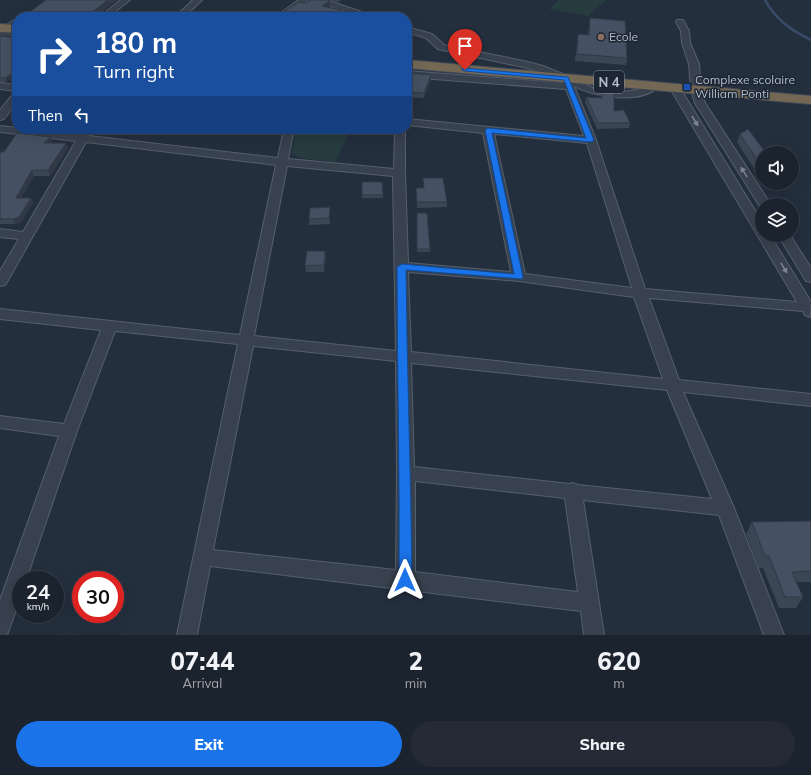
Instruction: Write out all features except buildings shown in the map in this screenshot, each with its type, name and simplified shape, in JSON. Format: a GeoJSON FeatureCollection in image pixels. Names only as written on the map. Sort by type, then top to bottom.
{"type":"FeatureCollection","features":[{"type":"Feature","properties":{"kind":"highway","name":"N 4"},"geometry":{"type":"LineString","coordinates":[[412,65],[569,81],[654,86],[811,100]]}},
{"type":"Feature","properties":{"kind":"street"},"geometry":{"type":"LineString","coordinates":[[110,12],[126,0]]}},
{"type":"Feature","properties":{"kind":"street"},"geometry":{"type":"LineString","coordinates":[[184,12],[198,0]]}},
{"type":"Feature","properties":{"kind":"street"},"geometry":{"type":"LineString","coordinates":[[286,12],[304,0]]}},
{"type":"Feature","properties":{"kind":"street"},"geometry":{"type":"LineString","coordinates":[[318,0],[353,12]]}},
{"type":"Feature","properties":{"kind":"street"},"geometry":{"type":"LineString","coordinates":[[680,22],[685,32],[686,44],[700,103],[761,198]]}},
{"type":"Feature","properties":{"kind":"street"},"geometry":{"type":"LineString","coordinates":[[412,31],[429,36],[444,48],[540,68],[569,81],[591,140],[640,293],[673,386],[725,508],[774,635]]}},
{"type":"Feature","properties":{"kind":"street"},"geometry":{"type":"LineString","coordinates":[[412,74],[569,81]]}},
{"type":"Feature","properties":{"kind":"street"},"geometry":{"type":"LineString","coordinates":[[0,86],[12,87]]}},
{"type":"Feature","properties":{"kind":"street"},"geometry":{"type":"LineString","coordinates":[[676,88],[755,220]]}},
{"type":"Feature","properties":{"kind":"street"},"geometry":{"type":"LineString","coordinates":[[0,117],[12,101]]}},
{"type":"Feature","properties":{"kind":"street"},"geometry":{"type":"LineString","coordinates":[[412,122],[591,140]]}},
{"type":"Feature","properties":{"kind":"street"},"geometry":{"type":"LineString","coordinates":[[0,129],[12,130]]}},
{"type":"Feature","properties":{"kind":"street"},"geometry":{"type":"LineString","coordinates":[[488,130],[519,277]]}},
{"type":"Feature","properties":{"kind":"street"},"geometry":{"type":"LineString","coordinates":[[0,282],[86,134],[282,162],[399,173]]}},
{"type":"Feature","properties":{"kind":"street"},"geometry":{"type":"LineString","coordinates":[[187,635],[245,341],[288,134]]}},
{"type":"Feature","properties":{"kind":"street"},"geometry":{"type":"LineString","coordinates":[[400,134],[399,173],[402,267],[402,357],[406,473],[405,580]]}},
{"type":"Feature","properties":{"kind":"street"},"geometry":{"type":"LineString","coordinates":[[0,233],[26,236]]}},
{"type":"Feature","properties":{"kind":"street"},"geometry":{"type":"LineString","coordinates":[[768,242],[809,310]]}},
{"type":"Feature","properties":{"kind":"street"},"geometry":{"type":"LineString","coordinates":[[788,242],[811,278]]}},
{"type":"Feature","properties":{"kind":"street"},"geometry":{"type":"LineString","coordinates":[[402,267],[519,277],[640,293],[809,310]]}},
{"type":"Feature","properties":{"kind":"street"},"geometry":{"type":"LineString","coordinates":[[0,314],[811,400]]}},
{"type":"Feature","properties":{"kind":"street"},"geometry":{"type":"LineString","coordinates":[[0,628],[69,431],[110,326]]}},
{"type":"Feature","properties":{"kind":"street"},"geometry":{"type":"LineString","coordinates":[[0,422],[69,431]]}},
{"type":"Feature","properties":{"kind":"street"},"geometry":{"type":"LineString","coordinates":[[406,473],[573,490],[725,508]]}},
{"type":"Feature","properties":{"kind":"street"},"geometry":{"type":"LineString","coordinates":[[573,490],[594,635]]}},
{"type":"Feature","properties":{"kind":"street"},"geometry":{"type":"LineString","coordinates":[[202,557],[589,603]]}},
{"type":"Feature","properties":{"kind":"green space"},"geometry":{"type":"Polygon","coordinates":[[[559,0],[606,0],[588,16],[549,9],[559,0]]]}},
{"type":"Feature","properties":{"kind":"green space"},"geometry":{"type":"Polygon","coordinates":[[[296,134],[349,134],[335,162],[300,158],[292,153],[296,134]]]}},
{"type":"Feature","properties":{"kind":"waterway"},"geometry":{"type":"LineString","coordinates":[[765,0],[779,19],[811,40]]}},
{"type":"Feature","properties":{"kind":"place","name":"Ecole"},"geometry":{"type":"Point","coordinates":[601,37]}},
{"type":"Feature","properties":{"kind":"place","name":"Complexe scolaire William Ponti"},"geometry":{"type":"Point","coordinates":[687,87]}},
{"type":"Feature","properties":{"kind":"route"},"geometry":{"type":"LineString","coordinates":[[405,580],[406,473],[402,357],[402,267],[519,277],[488,130],[591,140],[566,78],[465,70]]}}]}
